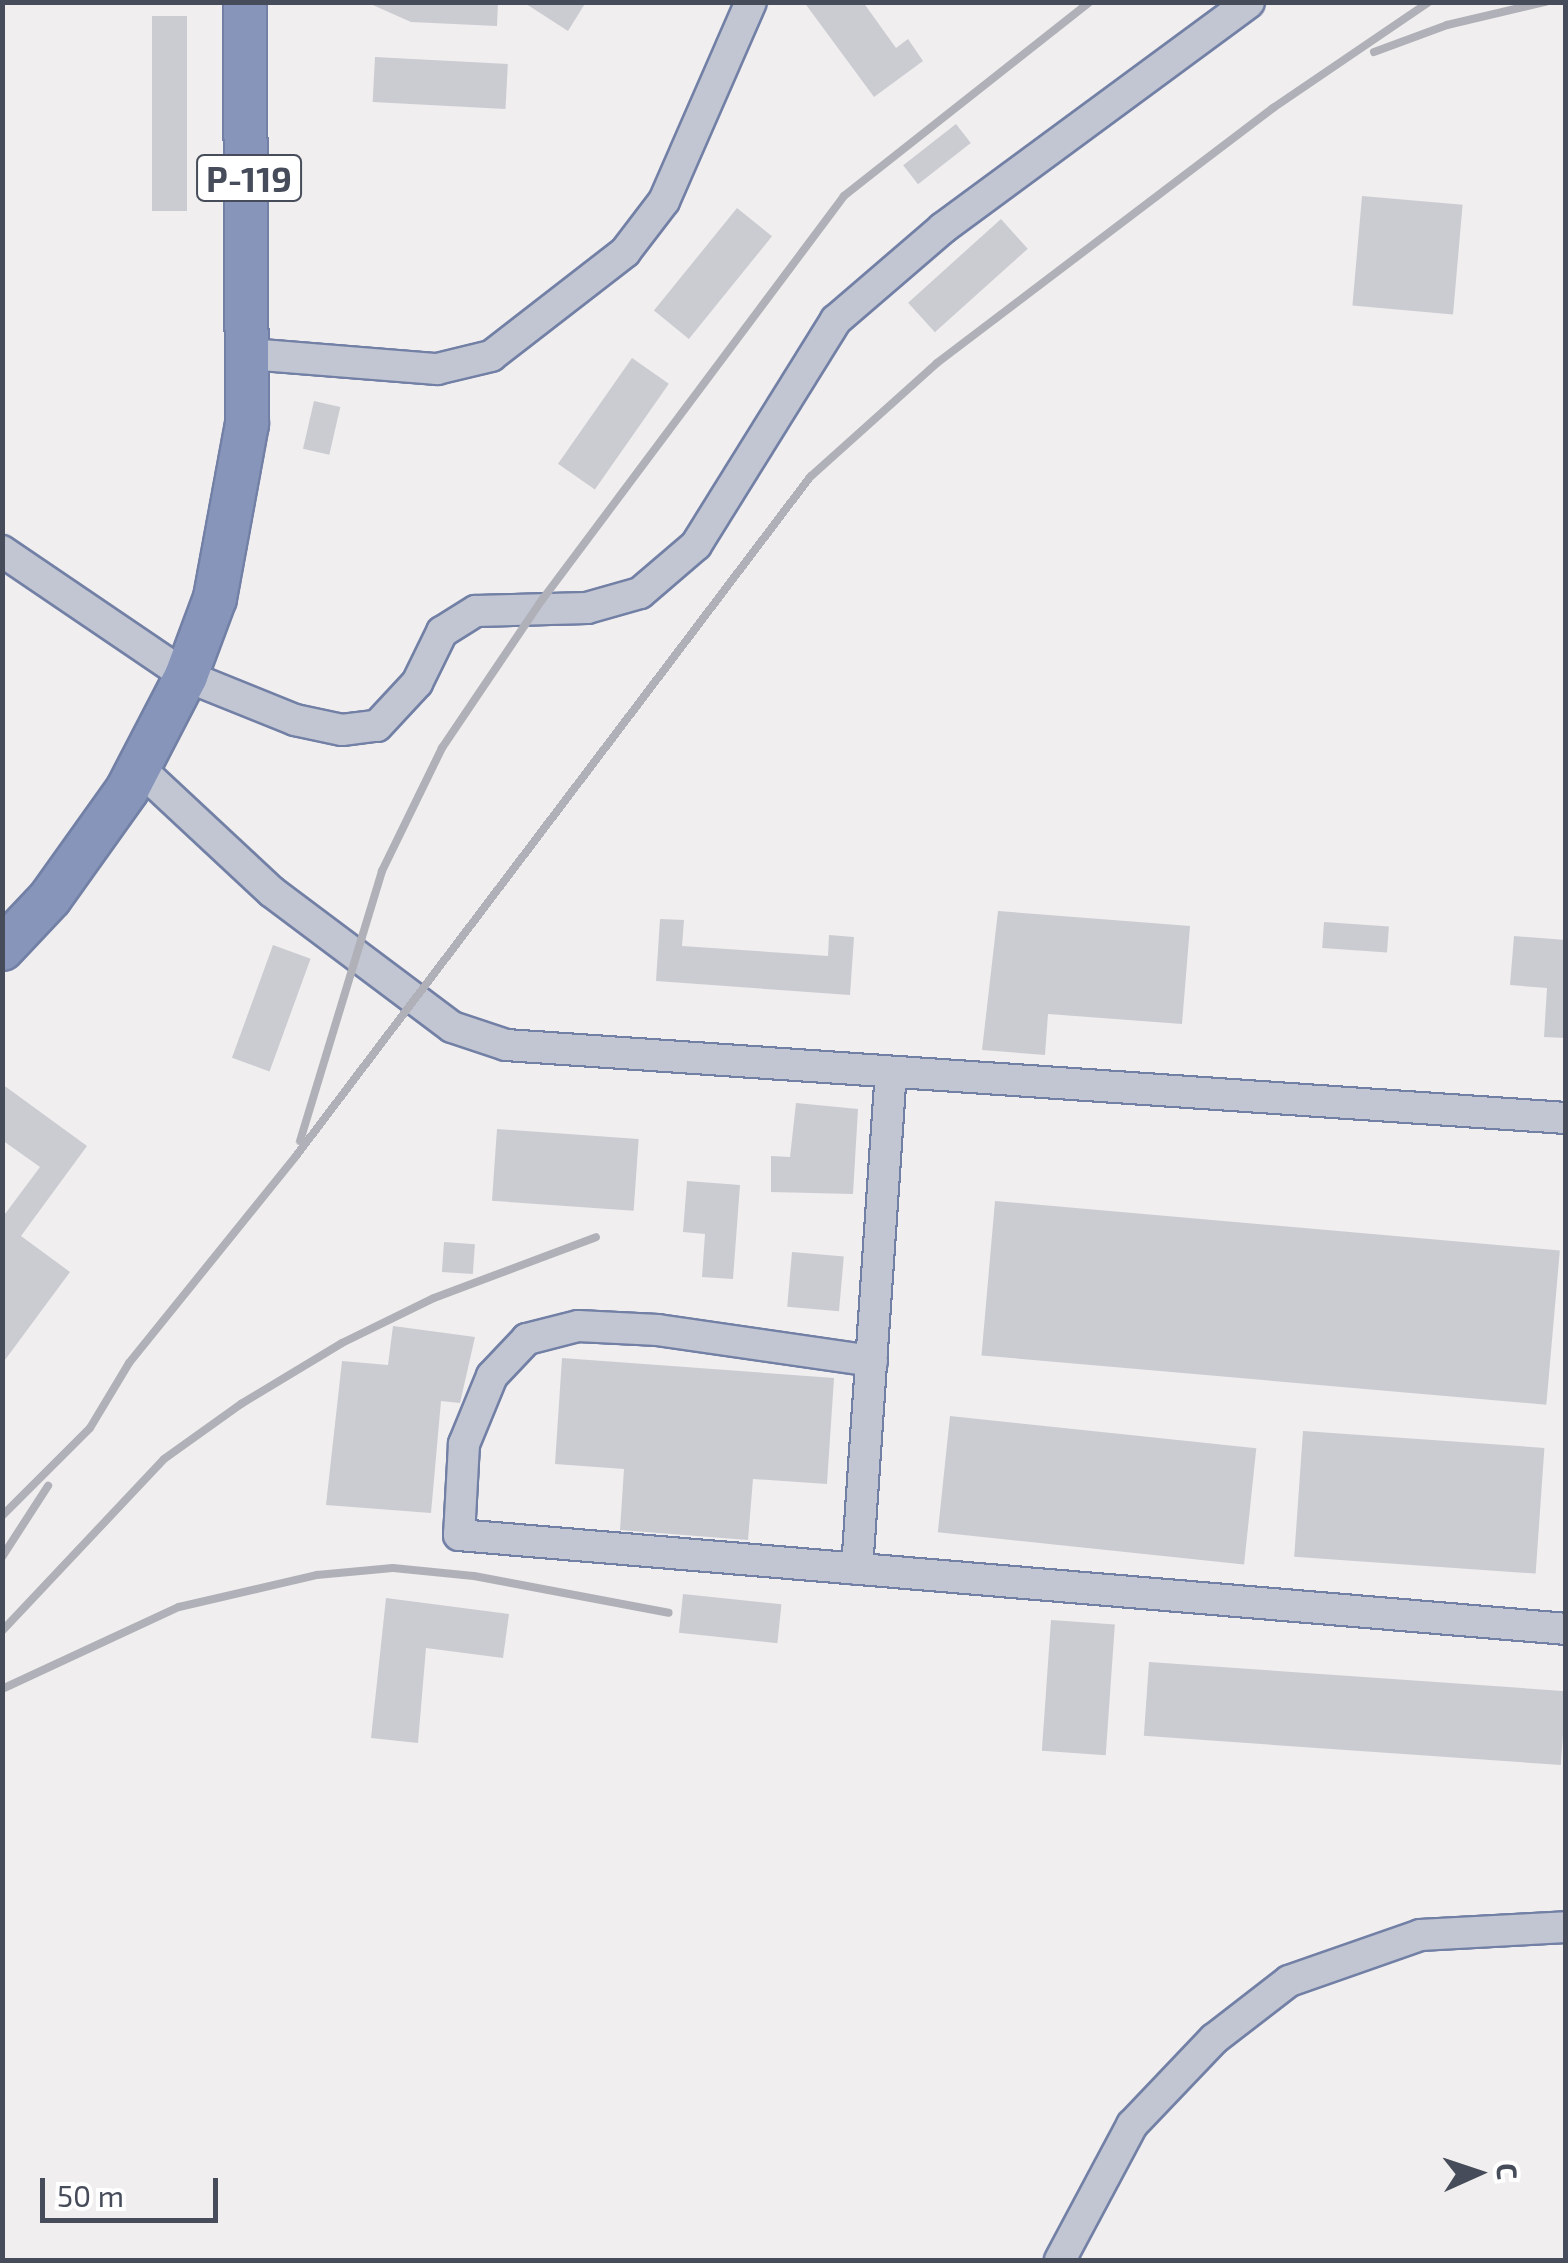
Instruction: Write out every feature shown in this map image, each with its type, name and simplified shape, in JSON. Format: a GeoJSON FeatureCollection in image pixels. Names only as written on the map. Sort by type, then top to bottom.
{"type":"FeatureCollection","features":[{"type":"Feature","properties":{"kind":"highway","name":"Р-119"},"geometry":{"type":"LineString","coordinates":[[2,948],[104,828],[140,769],[186,676],[215,598],[234,520],[249,354],[245,2]]}},
{"type":"Feature","properties":{"kind":"street"},"geometry":{"type":"LineString","coordinates":[[249,354],[437,370],[491,356],[625,252],[664,201],[751,2]]}},
{"type":"Feature","properties":{"kind":"street"},"geometry":{"type":"LineString","coordinates":[[4,557],[186,676],[295,720],[342,730],[377,726],[417,683],[442,632],[476,611],[587,608],[640,594],[696,546],[836,320],[943,228],[1248,2]]}},
{"type":"Feature","properties":{"kind":"street"},"geometry":{"type":"LineString","coordinates":[[140,769],[272,892],[452,1027],[506,1045],[1566,1118]]}},
{"type":"Feature","properties":{"kind":"street"},"geometry":{"type":"LineString","coordinates":[[857,1568],[891,1074]]}},
{"type":"Feature","properties":{"kind":"street"},"geometry":{"type":"LineString","coordinates":[[872,1361],[658,1330],[578,1326],[527,1339],[492,1376],[464,1444],[459,1535],[1566,1628]]}},
{"type":"Feature","properties":{"kind":"street"},"geometry":{"type":"LineString","coordinates":[[1060,2260],[1132,2125],[1214,2039],[1289,1981],[1420,1935],[1566,1927]]}},
{"type":"Feature","properties":{"kind":"building"},"geometry":{"type":"Polygon","coordinates":[[[366,2],[498,2],[497,26],[411,22],[366,2]]]}},
{"type":"Feature","properties":{"kind":"building"},"geometry":{"type":"Polygon","coordinates":[[[523,2],[586,2],[568,31],[523,2]]]}},
{"type":"Feature","properties":{"kind":"building"},"geometry":{"type":"Polygon","coordinates":[[[804,2],[863,2],[896,48],[908,39],[923,61],[874,97],[804,2]]]}},
{"type":"Feature","properties":{"kind":"building"},"geometry":{"type":"Polygon","coordinates":[[[152,16],[187,16],[187,211],[152,211],[152,16]]]}},
{"type":"Feature","properties":{"kind":"building"},"geometry":{"type":"Polygon","coordinates":[[[375,57],[508,64],[505,109],[373,102],[375,57]]]}},
{"type":"Feature","properties":{"kind":"building"},"geometry":{"type":"Polygon","coordinates":[[[956,124],[971,143],[918,184],[903,165],[956,124]]]}},
{"type":"Feature","properties":{"kind":"building"},"geometry":{"type":"Polygon","coordinates":[[[1362,196],[1463,205],[1453,314],[1352,306],[1362,196]]]}},
{"type":"Feature","properties":{"kind":"building"},"geometry":{"type":"Polygon","coordinates":[[[737,208],[772,236],[689,339],[654,311],[737,208]]]}},
{"type":"Feature","properties":{"kind":"building"},"geometry":{"type":"Polygon","coordinates":[[[1001,219],[1028,249],[935,332],[908,303],[1001,219]]]}},
{"type":"Feature","properties":{"kind":"building"},"geometry":{"type":"Polygon","coordinates":[[[632,358],[669,384],[595,489],[558,464],[632,358]]]}},
{"type":"Feature","properties":{"kind":"building"},"geometry":{"type":"Polygon","coordinates":[[[314,401],[340,407],[329,455],[303,449],[314,401]]]}},
{"type":"Feature","properties":{"kind":"building"},"geometry":{"type":"Polygon","coordinates":[[[998,911],[1190,926],[1182,1024],[1048,1014],[1045,1055],[982,1050],[998,911]]]}},
{"type":"Feature","properties":{"kind":"building"},"geometry":{"type":"Polygon","coordinates":[[[660,919],[684,920],[682,946],[828,956],[829,935],[854,937],[850,995],[656,981],[660,919]]]}},
{"type":"Feature","properties":{"kind":"building"},"geometry":{"type":"Polygon","coordinates":[[[1324,922],[1389,927],[1387,952],[1322,948],[1324,922]]]}},
{"type":"Feature","properties":{"kind":"building"},"geometry":{"type":"Polygon","coordinates":[[[1514,936],[1566,940],[1566,1038],[1544,1037],[1547,988],[1510,985],[1514,936]]]}},
{"type":"Feature","properties":{"kind":"building"},"geometry":{"type":"Polygon","coordinates":[[[273,945],[311,959],[270,1071],[232,1058],[273,945]]]}},
{"type":"Feature","properties":{"kind":"building"},"geometry":{"type":"Polygon","coordinates":[[[2,1084],[87,1146],[21,1236],[70,1272],[2,1364],[2,1218],[40,1167],[2,1140],[2,1084]]]}},
{"type":"Feature","properties":{"kind":"building"},"geometry":{"type":"Polygon","coordinates":[[[796,1103],[858,1109],[853,1194],[771,1192],[771,1156],[790,1157],[796,1103]]]}},
{"type":"Feature","properties":{"kind":"building"},"geometry":{"type":"Polygon","coordinates":[[[497,1129],[639,1139],[634,1211],[492,1201],[497,1129]]]}},
{"type":"Feature","properties":{"kind":"building"},"geometry":{"type":"Polygon","coordinates":[[[687,1181],[740,1185],[733,1279],[702,1277],[705,1234],[683,1232],[687,1181]]]}},
{"type":"Feature","properties":{"kind":"building"},"geometry":{"type":"Polygon","coordinates":[[[995,1201],[1560,1250],[1546,1405],[981,1355],[995,1201]]]}},
{"type":"Feature","properties":{"kind":"building"},"geometry":{"type":"Polygon","coordinates":[[[444,1242],[475,1244],[473,1274],[442,1272],[444,1242]]]}},
{"type":"Feature","properties":{"kind":"building"},"geometry":{"type":"Polygon","coordinates":[[[792,1252],[844,1257],[839,1311],[787,1307],[792,1252]]]}},
{"type":"Feature","properties":{"kind":"building"},"geometry":{"type":"Polygon","coordinates":[[[393,1326],[475,1337],[460,1403],[441,1401],[431,1513],[326,1505],[342,1361],[388,1365],[393,1326]]]}},
{"type":"Feature","properties":{"kind":"building"},"geometry":{"type":"Polygon","coordinates":[[[562,1358],[834,1378],[827,1484],[753,1479],[748,1540],[620,1530],[624,1469],[555,1464],[562,1358]]]}},
{"type":"Feature","properties":{"kind":"building"},"geometry":{"type":"Polygon","coordinates":[[[950,1416],[1256,1448],[1244,1565],[938,1532],[950,1416]]]}},
{"type":"Feature","properties":{"kind":"building"},"geometry":{"type":"Polygon","coordinates":[[[1303,1431],[1544,1448],[1536,1574],[1294,1557],[1303,1431]]]}},
{"type":"Feature","properties":{"kind":"building"},"geometry":{"type":"Polygon","coordinates":[[[683,1594],[781,1604],[777,1643],[679,1633],[683,1594]]]}},
{"type":"Feature","properties":{"kind":"building"},"geometry":{"type":"Polygon","coordinates":[[[386,1598],[509,1614],[503,1658],[426,1648],[418,1743],[371,1738],[386,1598]]]}},
{"type":"Feature","properties":{"kind":"building"},"geometry":{"type":"Polygon","coordinates":[[[1051,1620],[1115,1624],[1106,1755],[1042,1751],[1051,1620]]]}},
{"type":"Feature","properties":{"kind":"building"},"geometry":{"type":"Polygon","coordinates":[[[1149,1662],[1566,1691],[1561,1765],[1144,1736],[1149,1662]]]}},
{"type":"Feature","properties":{"kind":"railway"},"geometry":{"type":"LineString","coordinates":[[300,1141],[382,871],[442,748],[542,600],[844,196],[1090,2]]}},
{"type":"Feature","properties":{"kind":"railway"},"geometry":{"type":"LineString","coordinates":[[2,1516],[90,1428],[129,1363],[296,1156],[810,477],[937,363],[1273,108],[1429,2]]}},
{"type":"Feature","properties":{"kind":"railway"},"geometry":{"type":"LineString","coordinates":[[1374,52],[1447,25],[1545,2]]}},
{"type":"Feature","properties":{"kind":"railway"},"geometry":{"type":"LineString","coordinates":[[2,1631],[164,1459],[241,1404],[342,1343],[434,1298],[596,1237]]}},
{"type":"Feature","properties":{"kind":"railway"},"geometry":{"type":"LineString","coordinates":[[2,1557],[48,1486]]}},
{"type":"Feature","properties":{"kind":"railway"},"geometry":{"type":"LineString","coordinates":[[2,1689],[179,1607],[317,1575],[393,1568],[474,1576],[669,1613]]}}]}
